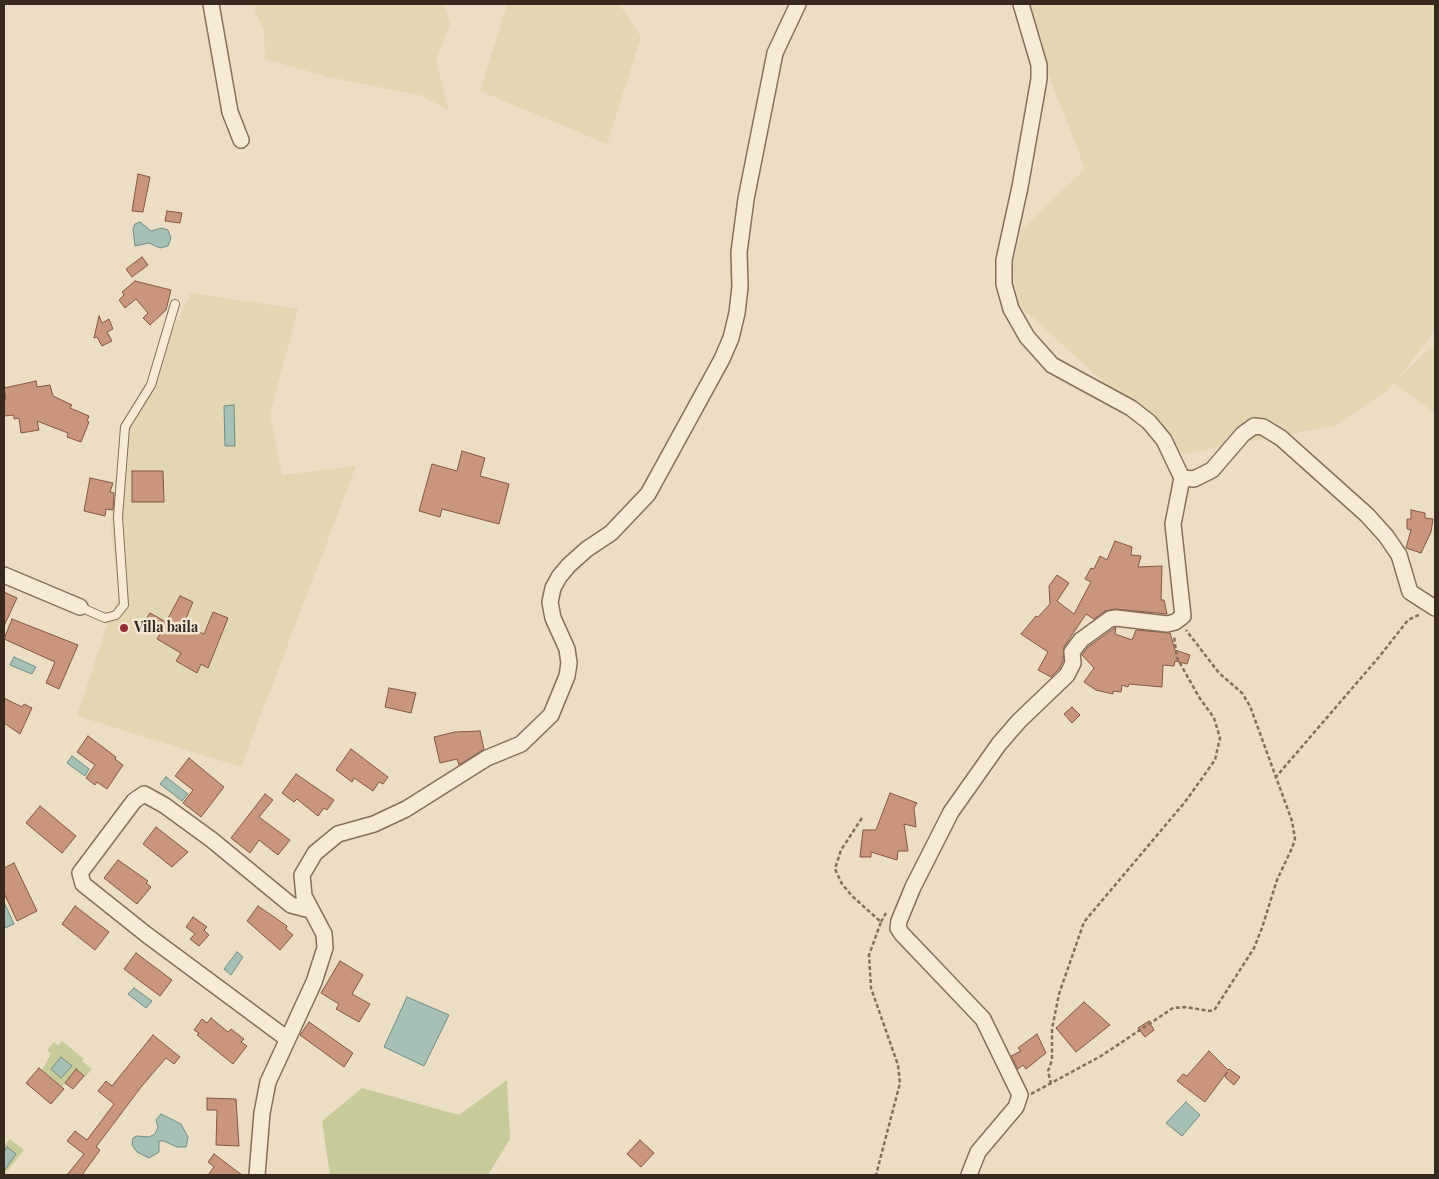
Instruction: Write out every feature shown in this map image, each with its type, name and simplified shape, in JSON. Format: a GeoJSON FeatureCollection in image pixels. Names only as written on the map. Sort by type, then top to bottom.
{"type":"FeatureCollection","features":[{"type":"Feature","properties":{"kind":"street"},"geometry":{"type":"LineString","coordinates":[[211,4],[230,112],[241,140]]}},
{"type":"Feature","properties":{"kind":"street"},"geometry":{"type":"LineString","coordinates":[[257,1175],[264,1096],[268,1082],[286,1038],[314,982],[325,948],[324,934],[304,896],[302,874],[315,853],[338,834],[374,824],[406,809],[487,758],[521,744],[551,715],[567,676],[569,663],[567,649],[553,618],[550,602],[553,588],[569,565],[587,549],[611,533],[648,494],[722,359],[731,338],[738,304],[739,252],[746,199],[774,53],[798,4]]}},
{"type":"Feature","properties":{"kind":"street"},"geometry":{"type":"LineString","coordinates":[[969,1175],[978,1152],[1016,1108],[1019,1100],[1018,1090],[991,1031],[978,1012],[898,928],[902,912],[952,812],[1000,744],[1019,721],[1067,675],[1073,663],[1072,652],[1081,640],[1116,618],[1156,623],[1177,621],[1183,616],[1173,524],[1182,478],[1164,440],[1149,422],[1131,408],[1052,365],[1027,337],[1010,309],[1004,284],[1004,260],[1020,187],[1039,79],[1037,55],[1020,4]]}},
{"type":"Feature","properties":{"kind":"street"},"geometry":{"type":"LineString","coordinates":[[1182,478],[1194,479],[1212,470],[1243,434],[1254,426],[1263,427],[1281,438],[1367,515],[1386,536],[1399,555],[1410,592],[1430,611]]}},
{"type":"Feature","properties":{"kind":"street"},"geometry":{"type":"LineString","coordinates":[[4,575],[80,607]]}},
{"type":"Feature","properties":{"kind":"street"},"geometry":{"type":"LineString","coordinates":[[286,1038],[133,924],[83,884],[80,874],[134,801],[144,794],[164,805],[212,840],[291,905],[310,910]]}},
{"type":"Feature","properties":{"kind":"lane"},"geometry":{"type":"LineString","coordinates":[[80,607],[105,618],[116,615],[124,604],[118,517],[125,427],[151,385],[175,304]]}},
{"type":"Feature","properties":{"kind":"path"},"geometry":{"type":"LineString","coordinates":[[1275,778],[1379,657],[1408,620],[1430,611]]}},
{"type":"Feature","properties":{"kind":"path"},"geometry":{"type":"LineString","coordinates":[[1019,1100],[1101,1056],[1173,1008],[1180,1006],[1210,1012],[1220,1004],[1254,948],[1277,880],[1295,839],[1292,821],[1250,706],[1242,693],[1219,673],[1177,621]]}},
{"type":"Feature","properties":{"kind":"path"},"geometry":{"type":"LineString","coordinates":[[1051,1084],[1048,1070],[1052,1060],[1052,1029],[1059,994],[1084,922],[1185,802],[1215,760],[1220,738],[1214,718],[1198,697],[1177,658],[1174,635],[1177,621]]}},
{"type":"Feature","properties":{"kind":"path"},"geometry":{"type":"LineString","coordinates":[[862,818],[841,850],[835,870],[842,884],[852,896],[881,922],[869,955],[872,988],[898,1065],[900,1083],[876,1175]]}},
{"type":"Feature","properties":{"kind":"shaded area"},"geometry":{"type":"Polygon","coordinates":[[[255,4],[444,4],[450,24],[436,61],[449,111],[423,96],[328,77],[265,59],[264,30],[255,11],[255,4]]]}},
{"type":"Feature","properties":{"kind":"shaded area"},"geometry":{"type":"Polygon","coordinates":[[[507,4],[619,4],[641,37],[607,144],[480,91],[507,4]]]}},
{"type":"Feature","properties":{"kind":"shaded area"},"geometry":{"type":"Polygon","coordinates":[[[1021,4],[1435,4],[1435,331],[1397,379],[1435,344],[1435,413],[1394,383],[1388,390],[1336,425],[1183,454],[1019,305],[1012,268],[1022,229],[1085,169],[1021,4]]]}},
{"type":"Feature","properties":{"kind":"shaded area"},"geometry":{"type":"Polygon","coordinates":[[[140,222],[151,231],[162,228],[168,230],[171,238],[168,246],[160,248],[149,243],[135,246],[133,229],[135,224],[140,222]]]}},
{"type":"Feature","properties":{"kind":"shaded area"},"geometry":{"type":"Polygon","coordinates":[[[191,293],[298,309],[270,414],[282,475],[356,466],[241,767],[77,716],[109,619],[119,596],[111,529],[121,441],[152,393],[165,346],[191,293]]]}},
{"type":"Feature","properties":{"kind":"shaded area"},"geometry":{"type":"Polygon","coordinates":[[[234,405],[235,446],[225,446],[224,406],[234,405]]]}},
{"type":"Feature","properties":{"kind":"shaded area"},"geometry":{"type":"Polygon","coordinates":[[[14,657],[36,667],[32,674],[10,665],[14,657]]]}},
{"type":"Feature","properties":{"kind":"shaded area"},"geometry":{"type":"Polygon","coordinates":[[[72,756],[89,769],[85,776],[67,763],[72,756]]]}},
{"type":"Feature","properties":{"kind":"shaded area"},"geometry":{"type":"Polygon","coordinates":[[[166,777],[188,794],[182,801],[160,784],[166,777]]]}},
{"type":"Feature","properties":{"kind":"shaded area"},"geometry":{"type":"Polygon","coordinates":[[[4,902],[14,924],[5,928],[4,924],[4,902]]]}},
{"type":"Feature","properties":{"kind":"shaded area"},"geometry":{"type":"Polygon","coordinates":[[[237,952],[243,957],[231,975],[224,969],[237,952]]]}},
{"type":"Feature","properties":{"kind":"shaded area"},"geometry":{"type":"Polygon","coordinates":[[[134,988],[152,1001],[146,1008],[128,994],[134,988]]]}},
{"type":"Feature","properties":{"kind":"shaded area"},"geometry":{"type":"Polygon","coordinates":[[[407,997],[449,1015],[424,1066],[384,1047],[407,997]]]}},
{"type":"Feature","properties":{"kind":"shaded area"},"geometry":{"type":"Polygon","coordinates":[[[61,1057],[72,1066],[61,1078],[51,1069],[61,1057]]]}},
{"type":"Feature","properties":{"kind":"shaded area"},"geometry":{"type":"Polygon","coordinates":[[[1186,1102],[1200,1115],[1182,1136],[1166,1123],[1186,1102]]]}},
{"type":"Feature","properties":{"kind":"shaded area"},"geometry":{"type":"Polygon","coordinates":[[[161,1114],[181,1124],[188,1137],[186,1147],[177,1147],[164,1141],[159,1141],[159,1152],[149,1158],[137,1152],[132,1145],[133,1138],[137,1136],[149,1137],[155,1134],[158,1127],[156,1120],[161,1114]]]}},
{"type":"Feature","properties":{"kind":"shaded area"},"geometry":{"type":"Polygon","coordinates":[[[7,1147],[16,1154],[4,1171],[4,1152],[7,1147]]]}},
{"type":"Feature","properties":{"kind":"green space"},"geometry":{"type":"Polygon","coordinates":[[[62,1041],[84,1059],[82,1061],[92,1069],[85,1077],[76,1069],[62,1087],[42,1070],[51,1054],[47,1050],[54,1042],[58,1046],[62,1041]]]}},
{"type":"Feature","properties":{"kind":"green space"},"geometry":{"type":"Polygon","coordinates":[[[507,1080],[510,1139],[488,1175],[330,1175],[322,1121],[362,1088],[459,1115],[507,1080]]]}},
{"type":"Feature","properties":{"kind":"green space"},"geometry":{"type":"Polygon","coordinates":[[[10,1139],[24,1150],[4,1175],[4,1146],[10,1139]]]}},
{"type":"Feature","properties":{"kind":"building"},"geometry":{"type":"Polygon","coordinates":[[[138,174],[150,177],[143,212],[132,211],[138,174]]]}},
{"type":"Feature","properties":{"kind":"building"},"geometry":{"type":"Polygon","coordinates":[[[167,211],[182,213],[180,223],[165,221],[167,211]]]}},
{"type":"Feature","properties":{"kind":"building"},"geometry":{"type":"Polygon","coordinates":[[[142,257],[148,265],[132,277],[126,269],[142,257]]]}},
{"type":"Feature","properties":{"kind":"building"},"geometry":{"type":"Polygon","coordinates":[[[135,281],[171,290],[166,310],[150,325],[143,318],[148,313],[136,299],[125,308],[119,300],[124,295],[122,292],[135,281]]]}},
{"type":"Feature","properties":{"kind":"building"},"geometry":{"type":"Polygon","coordinates":[[[99,316],[102,323],[109,319],[113,329],[107,332],[112,341],[102,346],[97,337],[94,338],[99,316]]]}},
{"type":"Feature","properties":{"kind":"building"},"geometry":{"type":"Polygon","coordinates":[[[36,381],[37,387],[50,385],[53,396],[72,405],[70,408],[89,416],[87,421],[89,422],[81,442],[67,437],[68,433],[37,421],[39,430],[21,433],[19,418],[14,419],[14,415],[4,416],[4,400],[6,399],[4,388],[36,381]]]}},
{"type":"Feature","properties":{"kind":"building"},"geometry":{"type":"Polygon","coordinates":[[[462,451],[485,458],[480,476],[509,484],[499,524],[442,509],[440,517],[419,511],[432,464],[457,471],[462,451]]]}},
{"type":"Feature","properties":{"kind":"building"},"geometry":{"type":"Polygon","coordinates":[[[132,471],[163,471],[164,502],[132,502],[132,471]]]}},
{"type":"Feature","properties":{"kind":"building"},"geometry":{"type":"Polygon","coordinates":[[[90,478],[113,483],[110,492],[114,493],[113,510],[106,509],[105,516],[84,511],[90,478]]]}},
{"type":"Feature","properties":{"kind":"building"},"geometry":{"type":"Polygon","coordinates":[[[1411,510],[1425,513],[1425,518],[1433,519],[1431,532],[1421,553],[1406,548],[1411,530],[1407,529],[1407,519],[1411,519],[1411,510]]]}},
{"type":"Feature","properties":{"kind":"building"},"geometry":{"type":"Polygon","coordinates":[[[1115,541],[1132,547],[1131,555],[1141,556],[1138,567],[1162,566],[1161,600],[1164,600],[1167,614],[1115,609],[1105,611],[1094,619],[1086,614],[1064,647],[1063,661],[1059,669],[1051,677],[1038,670],[1048,652],[1021,634],[1036,616],[1038,617],[1050,604],[1049,586],[1057,575],[1069,583],[1057,601],[1074,614],[1091,582],[1085,579],[1091,568],[1094,569],[1100,556],[1107,560],[1115,541]]]}},
{"type":"Feature","properties":{"kind":"building"},"geometry":{"type":"Polygon","coordinates":[[[4,592],[17,598],[4,626],[4,592]]]}},
{"type":"Feature","properties":{"kind":"building"},"geometry":{"type":"Polygon","coordinates":[[[180,596],[193,602],[183,625],[204,634],[213,612],[228,618],[208,668],[201,664],[197,673],[176,661],[181,653],[157,639],[160,634],[143,624],[150,613],[166,622],[180,596]]]}},
{"type":"Feature","properties":{"kind":"building"},"geometry":{"type":"Polygon","coordinates":[[[12,619],[78,645],[59,689],[46,683],[55,662],[4,639],[12,619]]]}},
{"type":"Feature","properties":{"kind":"building"},"geometry":{"type":"Polygon","coordinates":[[[1116,627],[1115,634],[1132,640],[1136,630],[1170,633],[1175,650],[1190,655],[1187,664],[1175,661],[1174,666],[1163,665],[1162,687],[1129,684],[1128,687],[1122,685],[1121,692],[1113,691],[1113,694],[1096,690],[1084,682],[1094,668],[1082,655],[1088,647],[1116,627]]]}},
{"type":"Feature","properties":{"kind":"building"},"geometry":{"type":"Polygon","coordinates":[[[389,688],[416,693],[411,713],[385,707],[389,688]]]}},
{"type":"Feature","properties":{"kind":"building"},"geometry":{"type":"Polygon","coordinates":[[[4,698],[22,707],[24,704],[32,708],[20,734],[4,723],[4,698]]]}},
{"type":"Feature","properties":{"kind":"building"},"geometry":{"type":"Polygon","coordinates":[[[1072,707],[1080,715],[1072,723],[1064,714],[1072,707]]]}},
{"type":"Feature","properties":{"kind":"building"},"geometry":{"type":"Polygon","coordinates":[[[480,731],[484,749],[459,765],[457,759],[440,763],[434,737],[455,732],[480,731]]]}},
{"type":"Feature","properties":{"kind":"building"},"geometry":{"type":"Polygon","coordinates":[[[88,736],[116,757],[115,759],[123,765],[107,789],[97,782],[95,785],[86,778],[95,765],[77,752],[88,736]]]}},
{"type":"Feature","properties":{"kind":"building"},"geometry":{"type":"Polygon","coordinates":[[[351,749],[388,777],[383,784],[379,782],[373,791],[354,778],[352,782],[336,770],[351,749]]]}},
{"type":"Feature","properties":{"kind":"building"},"geometry":{"type":"Polygon","coordinates":[[[189,758],[224,787],[201,817],[183,803],[193,790],[175,776],[189,758]]]}},
{"type":"Feature","properties":{"kind":"building"},"geometry":{"type":"Polygon","coordinates":[[[296,774],[334,800],[327,810],[324,808],[318,816],[297,799],[294,802],[282,793],[296,774]]]}},
{"type":"Feature","properties":{"kind":"building"},"geometry":{"type":"Polygon","coordinates":[[[890,793],[917,803],[914,808],[916,827],[904,824],[908,851],[898,851],[897,860],[871,852],[871,857],[860,857],[863,830],[876,830],[890,793]]]}},
{"type":"Feature","properties":{"kind":"building"},"geometry":{"type":"Polygon","coordinates":[[[265,794],[273,800],[259,817],[290,840],[278,855],[259,840],[250,853],[231,838],[265,794]]]}},
{"type":"Feature","properties":{"kind":"building"},"geometry":{"type":"Polygon","coordinates":[[[40,806],[76,836],[62,853],[26,823],[40,806]]]}},
{"type":"Feature","properties":{"kind":"building"},"geometry":{"type":"Polygon","coordinates":[[[156,827],[188,852],[172,867],[143,844],[156,827]]]}},
{"type":"Feature","properties":{"kind":"building"},"geometry":{"type":"Polygon","coordinates":[[[118,860],[148,881],[146,883],[151,887],[137,904],[104,878],[118,860]]]}},
{"type":"Feature","properties":{"kind":"building"},"geometry":{"type":"Polygon","coordinates":[[[14,863],[37,911],[17,921],[4,893],[4,868],[14,863]]]}},
{"type":"Feature","properties":{"kind":"building"},"geometry":{"type":"Polygon","coordinates":[[[75,906],[109,932],[95,950],[62,924],[75,906]]]}},
{"type":"Feature","properties":{"kind":"building"},"geometry":{"type":"Polygon","coordinates":[[[258,906],[287,926],[286,929],[293,935],[280,950],[247,921],[258,906]]]}},
{"type":"Feature","properties":{"kind":"building"},"geometry":{"type":"Polygon","coordinates":[[[193,917],[207,927],[204,930],[209,935],[199,946],[190,939],[195,934],[186,927],[193,917]]]}},
{"type":"Feature","properties":{"kind":"building"},"geometry":{"type":"Polygon","coordinates":[[[136,953],[172,980],[160,996],[124,969],[136,953]]]}},
{"type":"Feature","properties":{"kind":"building"},"geometry":{"type":"Polygon","coordinates":[[[340,961],[363,975],[352,994],[370,1004],[359,1022],[336,1009],[339,1004],[321,993],[340,961]]]}},
{"type":"Feature","properties":{"kind":"building"},"geometry":{"type":"Polygon","coordinates":[[[1084,1002],[1110,1025],[1076,1052],[1056,1028],[1084,1002]]]}},
{"type":"Feature","properties":{"kind":"building"},"geometry":{"type":"Polygon","coordinates":[[[211,1018],[228,1032],[231,1029],[244,1039],[241,1042],[247,1046],[233,1064],[197,1035],[199,1033],[194,1030],[202,1019],[207,1023],[211,1018]]]}},
{"type":"Feature","properties":{"kind":"building"},"geometry":{"type":"Polygon","coordinates":[[[1149,1021],[1154,1030],[1145,1037],[1138,1028],[1149,1021]]]}},
{"type":"Feature","properties":{"kind":"building"},"geometry":{"type":"Polygon","coordinates":[[[309,1022],[353,1053],[344,1067],[300,1035],[309,1022]]]}},
{"type":"Feature","properties":{"kind":"building"},"geometry":{"type":"Polygon","coordinates":[[[1037,1034],[1046,1053],[1026,1069],[1023,1065],[1018,1069],[1011,1056],[1021,1051],[1018,1048],[1037,1034]]]}},
{"type":"Feature","properties":{"kind":"building"},"geometry":{"type":"Polygon","coordinates":[[[153,1035],[180,1057],[174,1064],[166,1058],[141,1087],[96,1147],[100,1150],[82,1175],[67,1175],[84,1154],[67,1141],[75,1131],[87,1140],[114,1104],[98,1091],[106,1081],[112,1086],[153,1035]]]}},
{"type":"Feature","properties":{"kind":"building"},"geometry":{"type":"Polygon","coordinates":[[[1209,1051],[1228,1070],[1240,1077],[1234,1085],[1225,1077],[1227,1072],[1205,1102],[1177,1081],[1183,1074],[1187,1076],[1209,1051]]]}},
{"type":"Feature","properties":{"kind":"building"},"geometry":{"type":"Polygon","coordinates":[[[39,1068],[64,1089],[51,1104],[26,1083],[39,1068]]]}},
{"type":"Feature","properties":{"kind":"building"},"geometry":{"type":"Polygon","coordinates":[[[76,1069],[84,1076],[73,1089],[65,1083],[76,1069]]]}},
{"type":"Feature","properties":{"kind":"building"},"geometry":{"type":"Polygon","coordinates":[[[207,1098],[236,1099],[239,1146],[216,1145],[217,1110],[207,1110],[207,1098]]]}},
{"type":"Feature","properties":{"kind":"building"},"geometry":{"type":"Polygon","coordinates":[[[640,1140],[654,1153],[641,1167],[627,1154],[640,1140]]]}},
{"type":"Feature","properties":{"kind":"building"},"geometry":{"type":"Polygon","coordinates":[[[214,1154],[242,1175],[208,1175],[214,1167],[208,1162],[214,1154]]]}},
{"type":"Feature","properties":{"kind":"place","name":"Villa baila"},"geometry":{"type":"Point","coordinates":[124,628]}}]}
